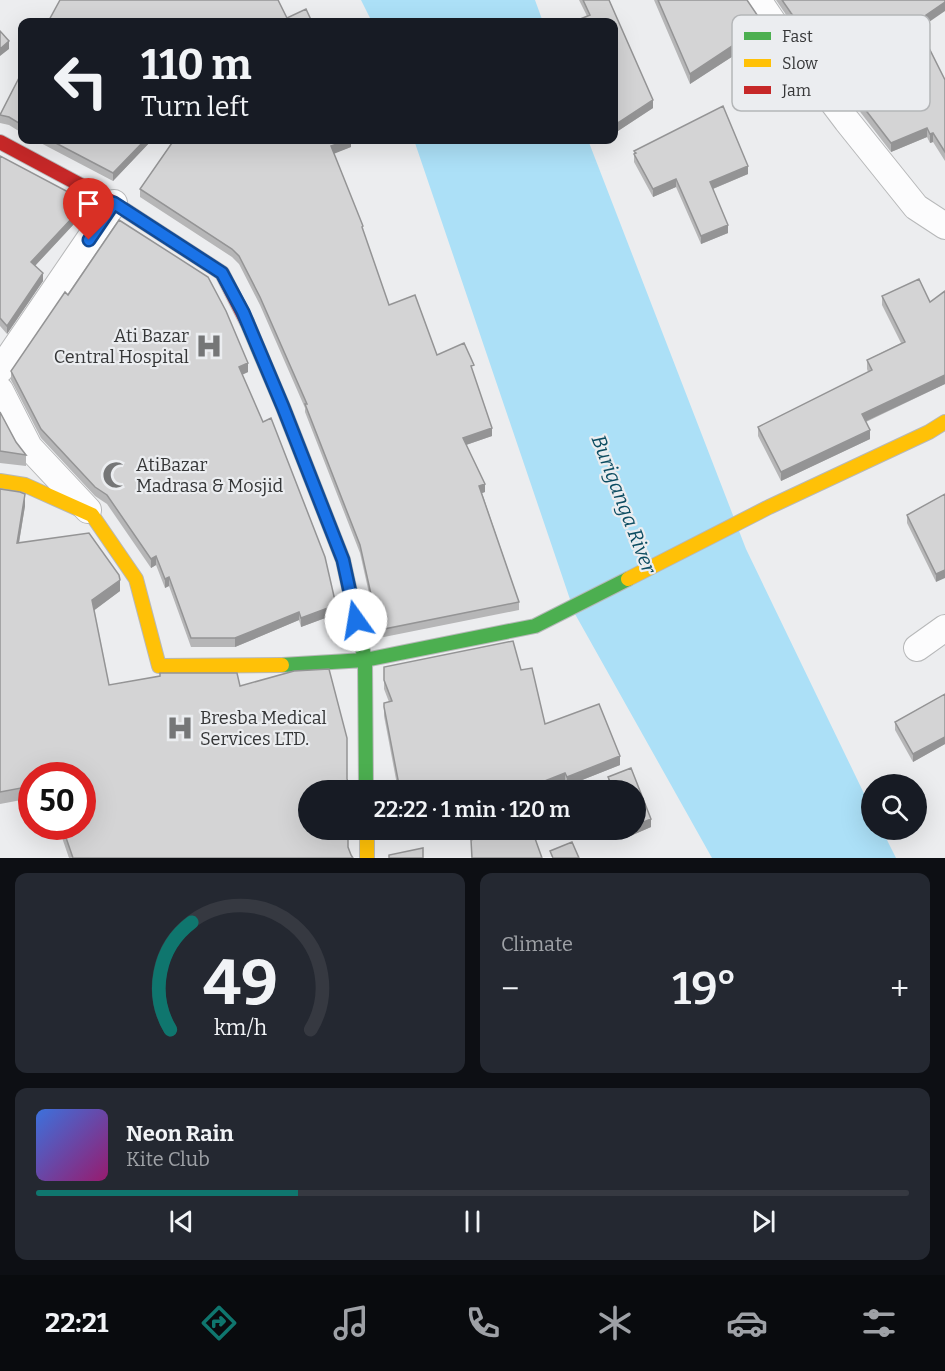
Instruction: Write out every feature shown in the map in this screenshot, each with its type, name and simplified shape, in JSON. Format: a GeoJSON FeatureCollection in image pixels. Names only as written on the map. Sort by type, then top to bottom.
{"type":"FeatureCollection","features":[{"type":"Feature","properties":{"kind":"main road"},"geometry":{"type":"LineString","coordinates":[[0,142],[114,203],[222,273],[243,312],[343,560],[365,660],[366,780]]}},
{"type":"Feature","properties":{"kind":"main road"},"geometry":{"type":"LineString","coordinates":[[0,481],[25,485],[92,515],[136,579],[159,666],[279,665],[365,660],[535,626],[769,507],[929,432],[945,422]]}},
{"type":"Feature","properties":{"kind":"main road"},"geometry":{"type":"LineString","coordinates":[[366,840],[367,858]]}},
{"type":"Feature","properties":{"kind":"street"},"geometry":{"type":"LineString","coordinates":[[758,0],[768,15]]}},
{"type":"Feature","properties":{"kind":"street"},"geometry":{"type":"LineString","coordinates":[[839,111],[916,207],[945,225]]}},
{"type":"Feature","properties":{"kind":"street"},"geometry":{"type":"LineString","coordinates":[[0,370],[114,203]]}},
{"type":"Feature","properties":{"kind":"street"},"geometry":{"type":"LineString","coordinates":[[0,390],[29,447],[92,515]]}},
{"type":"Feature","properties":{"kind":"street"},"geometry":{"type":"LineString","coordinates":[[917,648],[945,628]]}},
{"type":"Feature","properties":{"kind":"water"},"geometry":{"type":"Polygon","coordinates":[[[361,0],[535,0],[542,18],[370,18],[361,0]]]}},
{"type":"Feature","properties":{"kind":"water","name":"Buriganga River"},"geometry":{"type":"Polygon","coordinates":[[[415,144],[590,144],[746,549],[861,787],[861,840],[887,840],[896,858],[712,858],[575,614],[415,144]]]}},
{"type":"Feature","properties":{"kind":"building"},"geometry":{"type":"Polygon","coordinates":[[[60,0],[278,0],[287,18],[50,18],[60,0]]]}},
{"type":"Feature","properties":{"kind":"building"},"geometry":{"type":"Polygon","coordinates":[[[583,0],[609,0],[617,18],[583,18],[590,15],[583,0]]]}},
{"type":"Feature","properties":{"kind":"building"},"geometry":{"type":"Polygon","coordinates":[[[658,0],[747,0],[757,15],[732,15],[732,46],[690,74],[658,0]]]}},
{"type":"Feature","properties":{"kind":"building"},"geometry":{"type":"Polygon","coordinates":[[[782,0],[945,0],[926,15],[793,15],[782,0]]]}},
{"type":"Feature","properties":{"kind":"building"},"geometry":{"type":"Polygon","coordinates":[[[306,9],[310,18],[287,18],[306,9]]]}},
{"type":"Feature","properties":{"kind":"building"},"geometry":{"type":"Polygon","coordinates":[[[618,20],[653,100],[618,123],[618,20]]]}},
{"type":"Feature","properties":{"kind":"building"},"geometry":{"type":"Polygon","coordinates":[[[0,31],[9,41],[0,49],[0,31]]]}},
{"type":"Feature","properties":{"kind":"building"},"geometry":{"type":"Polygon","coordinates":[[[930,50],[945,80],[945,152],[927,128],[891,143],[866,111],[930,111],[930,50]]]}},
{"type":"Feature","properties":{"kind":"building"},"geometry":{"type":"Polygon","coordinates":[[[18,80],[18,123],[0,115],[18,80]]]}},
{"type":"Feature","properties":{"kind":"building"},"geometry":{"type":"Polygon","coordinates":[[[723,106],[748,166],[710,182],[728,225],[701,236],[676,179],[653,189],[634,151],[723,106]]]}},
{"type":"Feature","properties":{"kind":"building"},"geometry":{"type":"Polygon","coordinates":[[[58,144],[141,144],[113,173],[58,144]]]}},
{"type":"Feature","properties":{"kind":"building"},"geometry":{"type":"Polygon","coordinates":[[[171,144],[337,144],[331,146],[363,226],[389,305],[415,295],[437,355],[464,343],[474,365],[471,366],[492,428],[463,438],[485,484],[479,486],[519,602],[379,630],[360,545],[305,404],[307,404],[260,297],[239,256],[232,249],[140,189],[171,144]]]}},
{"type":"Feature","properties":{"kind":"building"},"geometry":{"type":"Polygon","coordinates":[[[0,156],[87,202],[31,262],[43,273],[7,326],[0,318],[0,156]]]}},
{"type":"Feature","properties":{"kind":"building"},"geometry":{"type":"Polygon","coordinates":[[[119,220],[208,277],[226,311],[248,363],[239,367],[263,422],[271,418],[325,557],[336,605],[301,618],[299,612],[235,638],[191,638],[169,577],[165,579],[156,556],[151,559],[107,495],[95,487],[41,429],[11,371],[65,292],[68,295],[119,220]]]}},
{"type":"Feature","properties":{"kind":"building"},"geometry":{"type":"Polygon","coordinates":[[[919,279],[930,302],[945,291],[945,375],[862,414],[870,430],[781,472],[758,427],[872,370],[867,360],[905,342],[882,296],[919,279]]]}},
{"type":"Feature","properties":{"kind":"building"},"geometry":{"type":"Polygon","coordinates":[[[0,412],[16,442],[26,455],[0,451],[0,412]]]}},
{"type":"Feature","properties":{"kind":"building"},"geometry":{"type":"Polygon","coordinates":[[[0,489],[25,494],[17,543],[89,533],[119,575],[120,580],[92,600],[109,685],[160,676],[160,673],[237,673],[240,686],[294,671],[329,669],[347,738],[347,780],[298,780],[298,840],[348,840],[348,847],[353,858],[73,858],[67,840],[96,840],[96,762],[18,762],[18,789],[0,792],[0,489]]]}},
{"type":"Feature","properties":{"kind":"building"},"geometry":{"type":"Polygon","coordinates":[[[945,494],[945,570],[936,574],[907,515],[945,494]]]}},
{"type":"Feature","properties":{"kind":"building"},"geometry":{"type":"Polygon","coordinates":[[[513,641],[521,670],[532,668],[545,724],[599,704],[620,756],[567,777],[565,773],[547,780],[398,780],[384,707],[384,703],[392,701],[384,680],[384,667],[513,641]]]}},
{"type":"Feature","properties":{"kind":"building"},"geometry":{"type":"Polygon","coordinates":[[[945,694],[945,737],[913,754],[895,722],[945,694]]]}},
{"type":"Feature","properties":{"kind":"building"},"geometry":{"type":"Polygon","coordinates":[[[631,768],[636,780],[609,780],[608,777],[631,768]]]}},
{"type":"Feature","properties":{"kind":"building"},"geometry":{"type":"Polygon","coordinates":[[[646,806],[651,819],[646,821],[646,806]]]}},
{"type":"Feature","properties":{"kind":"building"},"geometry":{"type":"Polygon","coordinates":[[[471,840],[536,840],[542,858],[472,858],[471,840]]]}},
{"type":"Feature","properties":{"kind":"building"},"geometry":{"type":"Polygon","coordinates":[[[572,842],[579,858],[553,858],[550,851],[572,842]]]}},
{"type":"Feature","properties":{"kind":"building"},"geometry":{"type":"Polygon","coordinates":[[[423,848],[423,858],[389,858],[389,855],[423,848]]]}},
{"type":"Feature","properties":{"kind":"traffic: fast"},"geometry":{"type":"LineString","coordinates":[[247,322],[343,560],[365,660],[366,780]]}},
{"type":"Feature","properties":{"kind":"traffic: fast"},"geometry":{"type":"LineString","coordinates":[[282,665],[365,660],[535,626],[628,579]]}},
{"type":"Feature","properties":{"kind":"traffic: slow"},"geometry":{"type":"LineString","coordinates":[[628,579],[769,507],[929,432],[945,422]]}},
{"type":"Feature","properties":{"kind":"traffic: slow"},"geometry":{"type":"LineString","coordinates":[[0,481],[25,485],[92,515],[136,579],[159,666],[282,665]]}},
{"type":"Feature","properties":{"kind":"traffic: slow"},"geometry":{"type":"LineString","coordinates":[[367,840],[367,858]]}},
{"type":"Feature","properties":{"kind":"traffic: jam"},"geometry":{"type":"LineString","coordinates":[[0,142],[114,203],[222,273],[247,322]]}},
{"type":"Feature","properties":{"kind":"place","name":"Ati Bazar Central Hospital"},"geometry":{"type":"Point","coordinates":[209,346]}},
{"type":"Feature","properties":{"kind":"place","name":"AtiBazar Madrasa & Mosjid"},"geometry":{"type":"Point","coordinates":[116,475]}},
{"type":"Feature","properties":{"kind":"place","name":"Bresba Medical Services LTD."},"geometry":{"type":"Point","coordinates":[180,728]}},
{"type":"Feature","properties":{"kind":"route"},"geometry":{"type":"LineString","coordinates":[[89,240],[114,203],[222,273],[243,312],[343,560],[356,620]]}}]}
